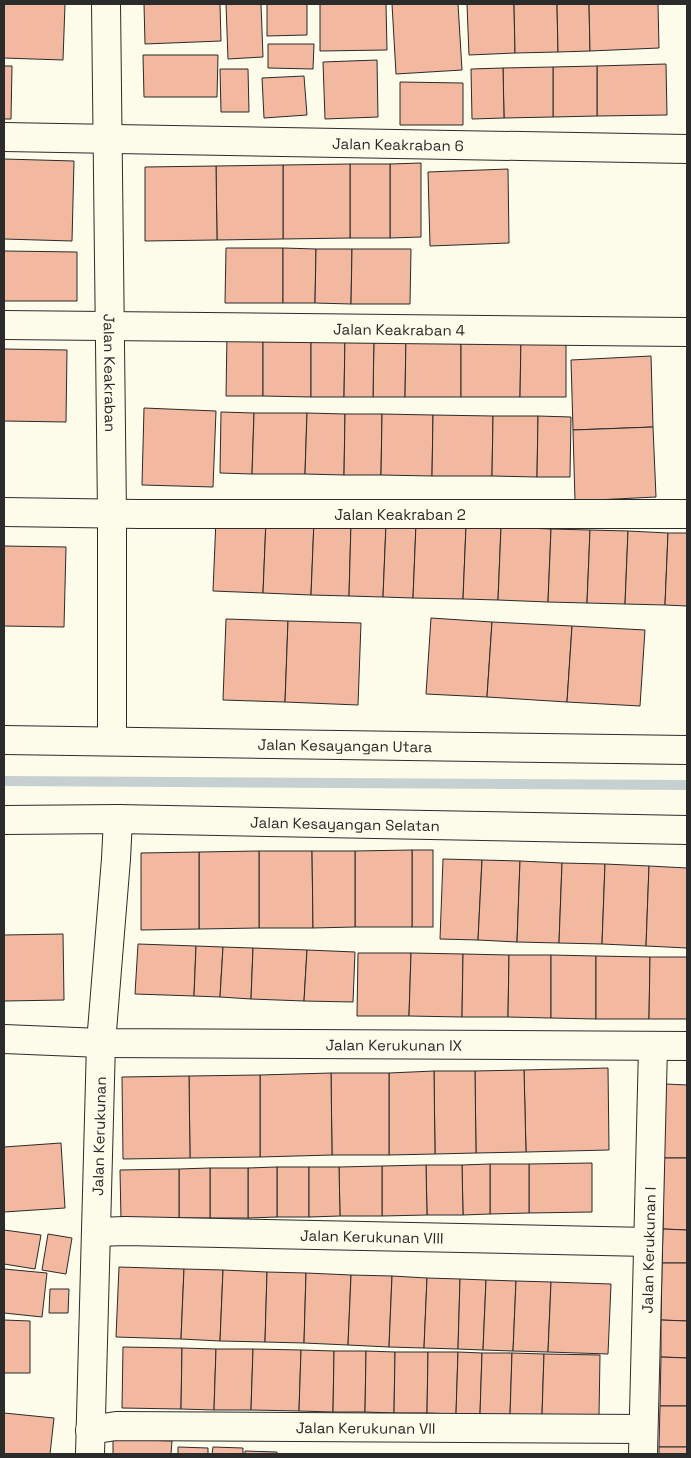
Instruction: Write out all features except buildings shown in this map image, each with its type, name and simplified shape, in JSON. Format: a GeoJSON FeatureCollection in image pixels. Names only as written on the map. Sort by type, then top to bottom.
{"type":"FeatureCollection","features":[{"type":"Feature","properties":{"kind":"street","name":"Jalan Keakraban"},"geometry":{"type":"LineString","coordinates":[[106,4],[109,138],[112,741]]}},
{"type":"Feature","properties":{"kind":"street","name":"Jalan Keakraban 6"},"geometry":{"type":"LineString","coordinates":[[4,136],[687,149]]}},
{"type":"Feature","properties":{"kind":"street","name":"Jalan Keakraban 4"},"geometry":{"type":"LineString","coordinates":[[4,325],[687,332]]}},
{"type":"Feature","properties":{"kind":"street","name":"Jalan Keakraban 2"},"geometry":{"type":"LineString","coordinates":[[4,512],[112,514],[687,514]]}},
{"type":"Feature","properties":{"kind":"street","name":"Jalan Kesayangan Utara"},"geometry":{"type":"LineString","coordinates":[[4,740],[687,750]]}},
{"type":"Feature","properties":{"kind":"street","name":"Jalan Kesayangan Selatan"},"geometry":{"type":"LineString","coordinates":[[4,820],[118,819],[687,830]]}},
{"type":"Feature","properties":{"kind":"street","name":"Jalan Kerukunan"},"geometry":{"type":"LineString","coordinates":[[90,1442],[101,1042],[118,819]]}},
{"type":"Feature","properties":{"kind":"street","name":"Jalan Kerukunan IX"},"geometry":{"type":"LineString","coordinates":[[4,1039],[101,1042],[687,1046]]}},
{"type":"Feature","properties":{"kind":"street","name":"Jalan Kerukunan I"},"geometry":{"type":"LineString","coordinates":[[643,1442],[653,1047]]}},
{"type":"Feature","properties":{"kind":"street","name":"Jalan Kerukunan VIII"},"geometry":{"type":"LineString","coordinates":[[97,1232],[134,1231],[648,1242]]}},
{"type":"Feature","properties":{"kind":"street","name":"Jalan Kerukunan VII"},"geometry":{"type":"LineString","coordinates":[[90,1442],[116,1426],[643,1442]]}},
{"type":"Feature","properties":{"kind":"waterway"},"geometry":{"type":"LineString","coordinates":[[4,781],[687,785]]}}]}
